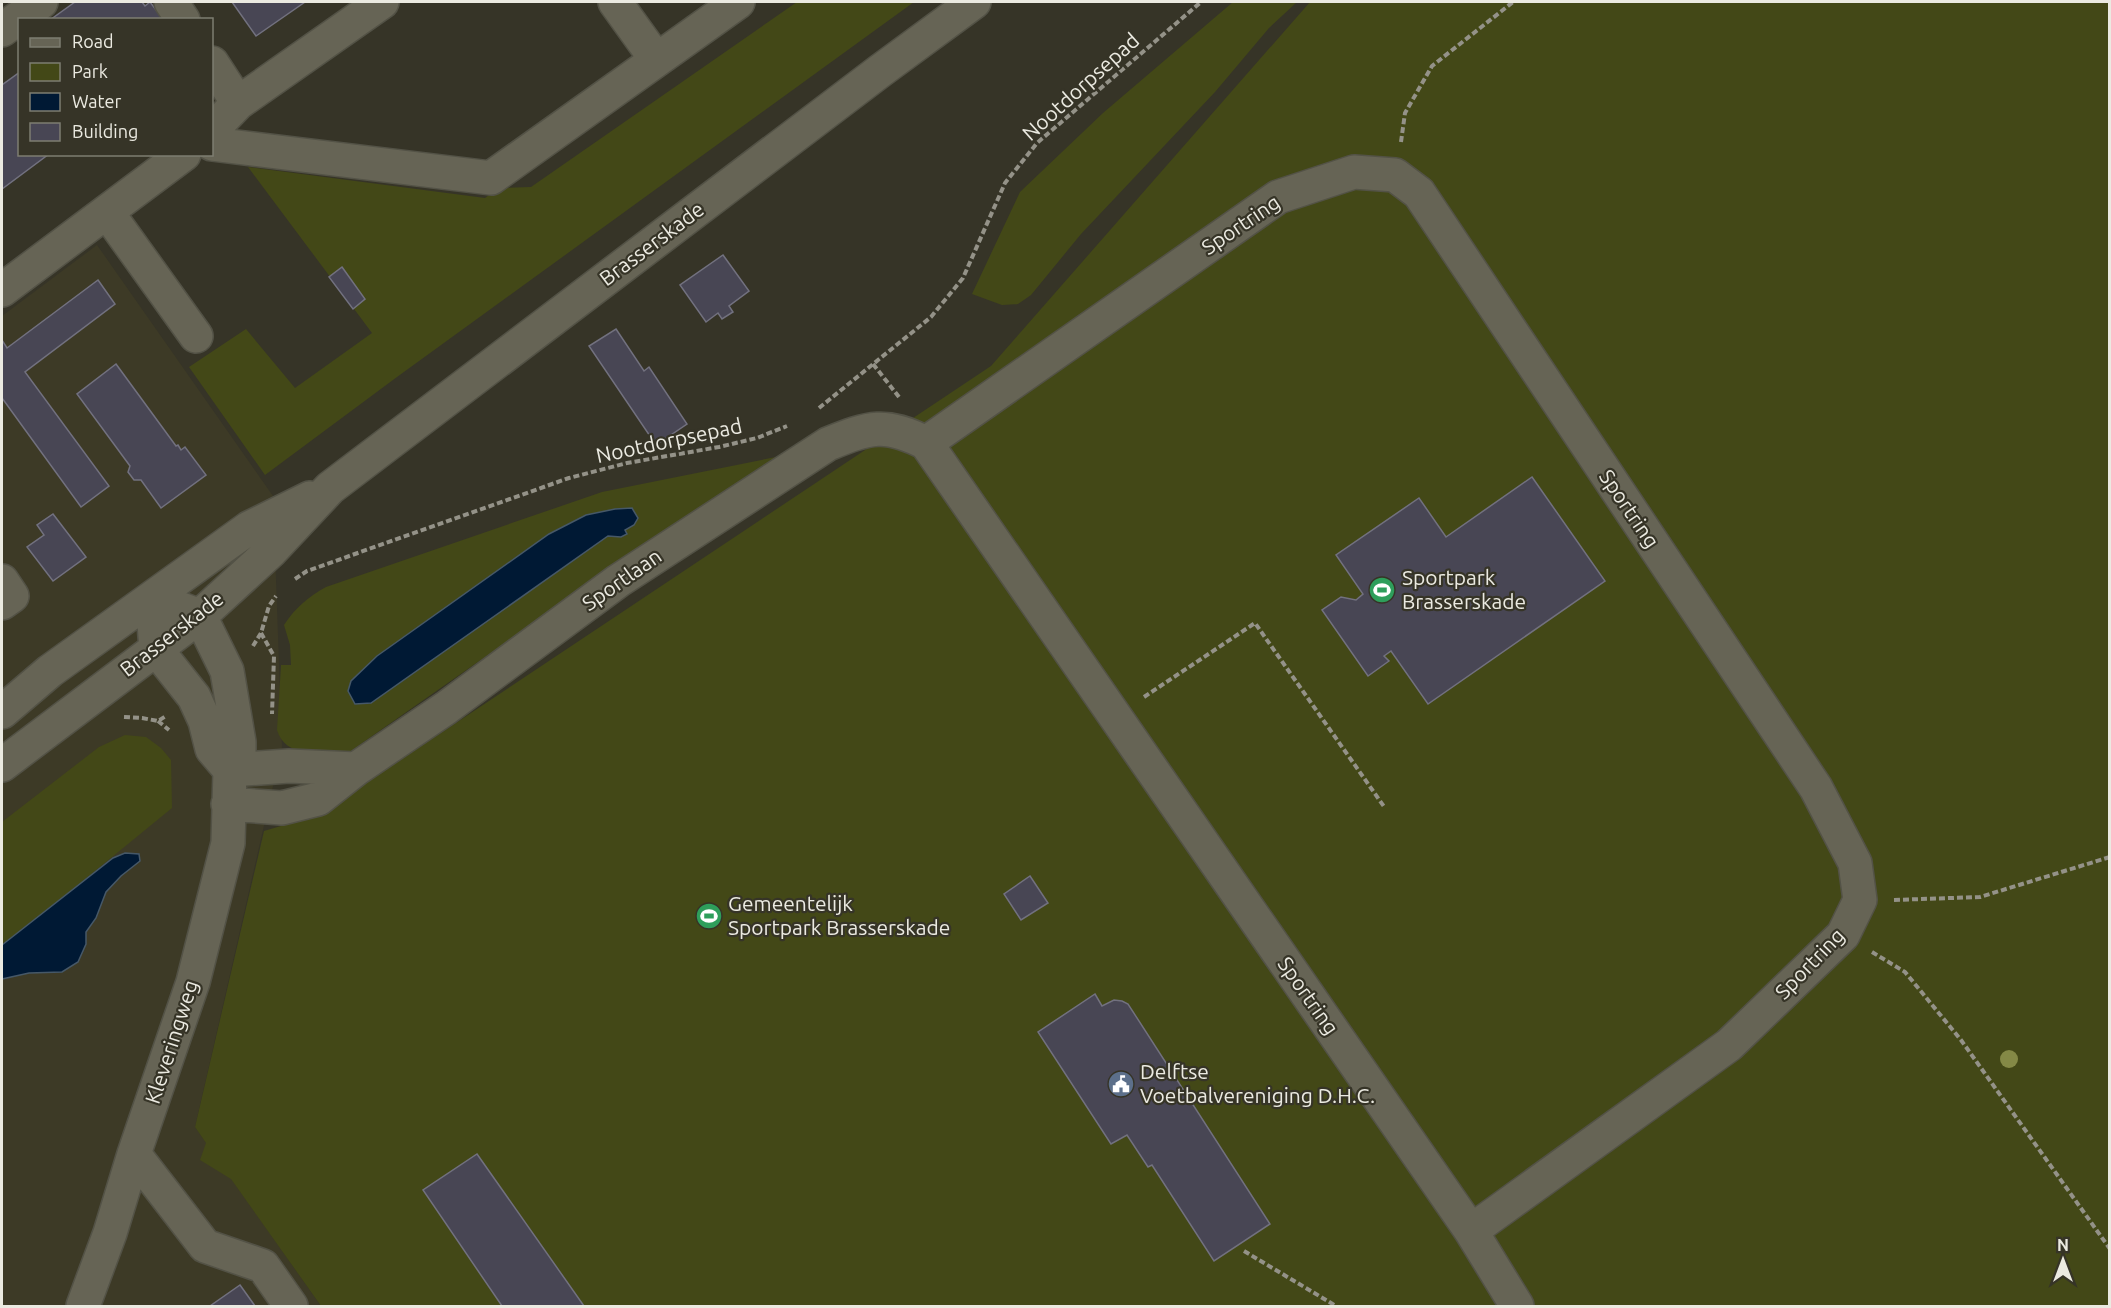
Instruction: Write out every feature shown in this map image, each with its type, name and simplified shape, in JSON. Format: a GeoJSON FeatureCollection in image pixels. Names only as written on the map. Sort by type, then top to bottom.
{"type":"FeatureCollection","features":[{"type":"Feature","properties":{"kind":"street"},"geometry":{"type":"LineString","coordinates":[[19,18],[41,2]]}},
{"type":"Feature","properties":{"kind":"street"},"geometry":{"type":"LineString","coordinates":[[171,2],[182,18]]}},
{"type":"Feature","properties":{"kind":"street"},"geometry":{"type":"LineString","coordinates":[[213,129],[238,102],[382,2]]}},
{"type":"Feature","properties":{"kind":"street"},"geometry":{"type":"LineString","coordinates":[[615,2],[656,59]]}},
{"type":"Feature","properties":{"kind":"street"},"geometry":{"type":"LineString","coordinates":[[213,144],[491,177],[738,2]]}},
{"type":"Feature","properties":{"kind":"street","name":"Brasserskade"},"geometry":{"type":"LineString","coordinates":[[4,758],[200,616],[271,551],[330,488],[974,2]]}},
{"type":"Feature","properties":{"kind":"street"},"geometry":{"type":"LineString","coordinates":[[2,30],[18,19]]}},
{"type":"Feature","properties":{"kind":"street"},"geometry":{"type":"LineString","coordinates":[[213,64],[238,102]]}},
{"type":"Feature","properties":{"kind":"street"},"geometry":{"type":"LineString","coordinates":[[2,290],[181,156]]}},
{"type":"Feature","properties":{"kind":"street","name":"Sportring"},"geometry":{"type":"LineString","coordinates":[[1354,172],[1395,175],[1419,193],[1816,788],[1855,863],[1860,900],[1843,935],[1729,1045],[1471,1231],[1116,716],[915,437],[1278,197],[1354,172]]}},
{"type":"Feature","properties":{"kind":"street"},"geometry":{"type":"LineString","coordinates":[[107,212],[196,336]]}},
{"type":"Feature","properties":{"kind":"street","name":"Sportlaan"},"geometry":{"type":"LineString","coordinates":[[228,804],[282,808],[318,799],[356,769],[446,708],[618,581],[828,444],[855,433],[878,429],[890,429],[915,437]]}},
{"type":"Feature","properties":{"kind":"street","name":"Brasserskade"},"geometry":{"type":"LineString","coordinates":[[2,712],[50,671],[249,528],[330,488]]}},
{"type":"Feature","properties":{"kind":"street"},"geometry":{"type":"LineString","coordinates":[[2,581],[12,596],[2,603]]}},
{"type":"Feature","properties":{"kind":"street"},"geometry":{"type":"LineString","coordinates":[[200,616],[152,598],[156,649],[194,697],[205,721],[212,749],[230,770],[289,766],[356,769]]}},
{"type":"Feature","properties":{"kind":"street","name":"Kleveringweg"},"geometry":{"type":"LineString","coordinates":[[83,1306],[110,1233],[134,1154],[193,982],[228,843],[230,770],[239,751],[239,742],[227,671],[200,616]]}},
{"type":"Feature","properties":{"kind":"street"},"geometry":{"type":"LineString","coordinates":[[134,1154],[206,1246],[263,1266],[291,1306]]}},
{"type":"Feature","properties":{"kind":"street"},"geometry":{"type":"LineString","coordinates":[[1471,1231],[1517,1306]]}},
{"type":"Feature","properties":{"kind":"path","name":"Nootdorpsepad"},"geometry":{"type":"LineString","coordinates":[[814,412],[931,318],[963,278],[1005,183],[1037,143],[1201,2]]}},
{"type":"Feature","properties":{"kind":"path"},"geometry":{"type":"LineString","coordinates":[[1395,175],[1406,112],[1432,66],[1513,2]]}},
{"type":"Feature","properties":{"kind":"path","name":"Nootdorpsepad"},"geometry":{"type":"LineString","coordinates":[[293,580],[308,572],[569,478],[627,463],[757,438],[796,423]]}},
{"type":"Feature","properties":{"kind":"path"},"geometry":{"type":"LineString","coordinates":[[227,671],[247,654],[261,633],[269,606],[280,591]]}},
{"type":"Feature","properties":{"kind":"path"},"geometry":{"type":"LineString","coordinates":[[1116,716],[1255,623],[1385,808]]}},
{"type":"Feature","properties":{"kind":"path"},"geometry":{"type":"LineString","coordinates":[[115,721],[125,717],[158,722],[194,697]]}},
{"type":"Feature","properties":{"kind":"path"},"geometry":{"type":"LineString","coordinates":[[1860,900],[1980,897],[2109,857]]}},
{"type":"Feature","properties":{"kind":"path"},"geometry":{"type":"LineString","coordinates":[[1843,935],[1905,972],[1961,1040],[2109,1249]]}},
{"type":"Feature","properties":{"kind":"path"},"geometry":{"type":"LineString","coordinates":[[1244,1251],[1336,1306]]}},
{"type":"Feature","properties":{"kind":"shaded area"},"geometry":{"type":"Polygon","coordinates":[[[97,245],[273,496],[282,747],[195,1127],[321,1306],[2,1306],[2,316],[97,245]]]}},
{"type":"Feature","properties":{"kind":"green space"},"geometry":{"type":"Polygon","coordinates":[[[797,2],[914,2],[265,475],[189,367],[246,329],[295,388],[372,333],[248,167],[485,198],[499,188],[531,187],[797,2]]]}},
{"type":"Feature","properties":{"kind":"green space"},"geometry":{"type":"Polygon","coordinates":[[[1233,2],[1297,2],[1269,28],[1215,92],[1081,234],[1031,295],[1018,304],[1002,305],[972,294],[1020,192],[1103,113],[1233,2]]]}},
{"type":"Feature","properties":{"kind":"green space","name":"Sportpark Brasserskade"},"geometry":{"type":"Polygon","coordinates":[[[1310,2],[2109,2],[2109,1306],[321,1306],[231,1179],[200,1160],[206,1143],[195,1127],[264,831],[318,815],[991,366],[1310,2]]]}},
{"type":"Feature","properties":{"kind":"green space"},"geometry":{"type":"Polygon","coordinates":[[[796,453],[658,536],[345,755],[315,754],[295,750],[281,739],[277,730],[281,665],[291,665],[290,645],[284,625],[302,603],[326,587],[602,492],[796,453]]]}},
{"type":"Feature","properties":{"kind":"green space"},"geometry":{"type":"Polygon","coordinates":[[[125,735],[146,737],[161,748],[171,760],[172,808],[2,947],[2,822],[99,747],[125,735]]]}},
{"type":"Feature","properties":{"kind":"water"},"geometry":{"type":"Polygon","coordinates":[[[632,508],[638,518],[634,525],[625,530],[627,534],[621,537],[608,536],[371,703],[355,704],[348,691],[351,681],[377,656],[549,534],[586,515],[632,508]]]}},
{"type":"Feature","properties":{"kind":"water"},"geometry":{"type":"Polygon","coordinates":[[[125,853],[139,854],[140,861],[106,892],[96,918],[86,932],[86,944],[78,962],[62,972],[29,973],[2,979],[2,945],[113,858],[125,853]]]}},
{"type":"Feature","properties":{"kind":"building"},"geometry":{"type":"Polygon","coordinates":[[[75,2],[142,2],[145,6],[150,2],[162,18],[53,18],[75,2]]]}},
{"type":"Feature","properties":{"kind":"building"},"geometry":{"type":"Polygon","coordinates":[[[232,2],[305,2],[256,36],[232,2]]]}},
{"type":"Feature","properties":{"kind":"building"},"geometry":{"type":"Polygon","coordinates":[[[18,73],[18,156],[46,156],[2,189],[2,85],[18,73]]]}},
{"type":"Feature","properties":{"kind":"building"},"geometry":{"type":"Polygon","coordinates":[[[723,255],[749,291],[729,306],[733,312],[722,319],[718,313],[706,322],[680,285],[723,255]]]}},
{"type":"Feature","properties":{"kind":"building"},"geometry":{"type":"Polygon","coordinates":[[[342,267],[365,299],[353,309],[329,277],[342,267]]]}},
{"type":"Feature","properties":{"kind":"building"},"geometry":{"type":"Polygon","coordinates":[[[98,280],[115,304],[25,372],[109,486],[81,507],[2,398],[2,340],[7,348],[98,280]]]}},
{"type":"Feature","properties":{"kind":"building"},"geometry":{"type":"Polygon","coordinates":[[[616,329],[644,371],[649,367],[687,424],[656,445],[589,346],[616,329]]]}},
{"type":"Feature","properties":{"kind":"building"},"geometry":{"type":"Polygon","coordinates":[[[116,364],[176,446],[178,445],[181,450],[185,447],[206,475],[161,508],[141,480],[134,480],[128,472],[130,466],[77,394],[116,364]]]}},
{"type":"Feature","properties":{"kind":"building"},"geometry":{"type":"Polygon","coordinates":[[[1532,477],[1605,581],[1428,704],[1391,651],[1384,656],[1389,661],[1368,676],[1322,610],[1341,597],[1356,600],[1363,594],[1336,555],[1419,498],[1446,537],[1532,477]]]}},
{"type":"Feature","properties":{"kind":"building"},"geometry":{"type":"Polygon","coordinates":[[[53,514],[86,557],[53,581],[27,547],[44,535],[37,525],[53,514]]]}},
{"type":"Feature","properties":{"kind":"building"},"geometry":{"type":"Polygon","coordinates":[[[1030,876],[1048,903],[1021,920],[1004,894],[1030,876]]]}},
{"type":"Feature","properties":{"kind":"building"},"geometry":{"type":"Polygon","coordinates":[[[1095,994],[1102,1006],[1114,1000],[1128,1004],[1270,1224],[1214,1261],[1152,1165],[1148,1167],[1127,1135],[1111,1144],[1038,1032],[1095,994]]]}},
{"type":"Feature","properties":{"kind":"building"},"geometry":{"type":"Polygon","coordinates":[[[477,1154],[584,1306],[502,1306],[423,1190],[477,1154]]]}},
{"type":"Feature","properties":{"kind":"building"},"geometry":{"type":"Polygon","coordinates":[[[240,1285],[255,1306],[210,1306],[240,1285]]]}},
{"type":"Feature","properties":{"kind":"place","name":"Sportpark Brasserskade"},"geometry":{"type":"Point","coordinates":[1382,590]}},
{"type":"Feature","properties":{"kind":"place","name":"Gemeentelijk Sportpark Brasserskade"},"geometry":{"type":"Point","coordinates":[709,916]}},
{"type":"Feature","properties":{"kind":"place","name":"Delftse Voetbalvereniging D.H.C."},"geometry":{"type":"Point","coordinates":[1121,1084]}}]}
